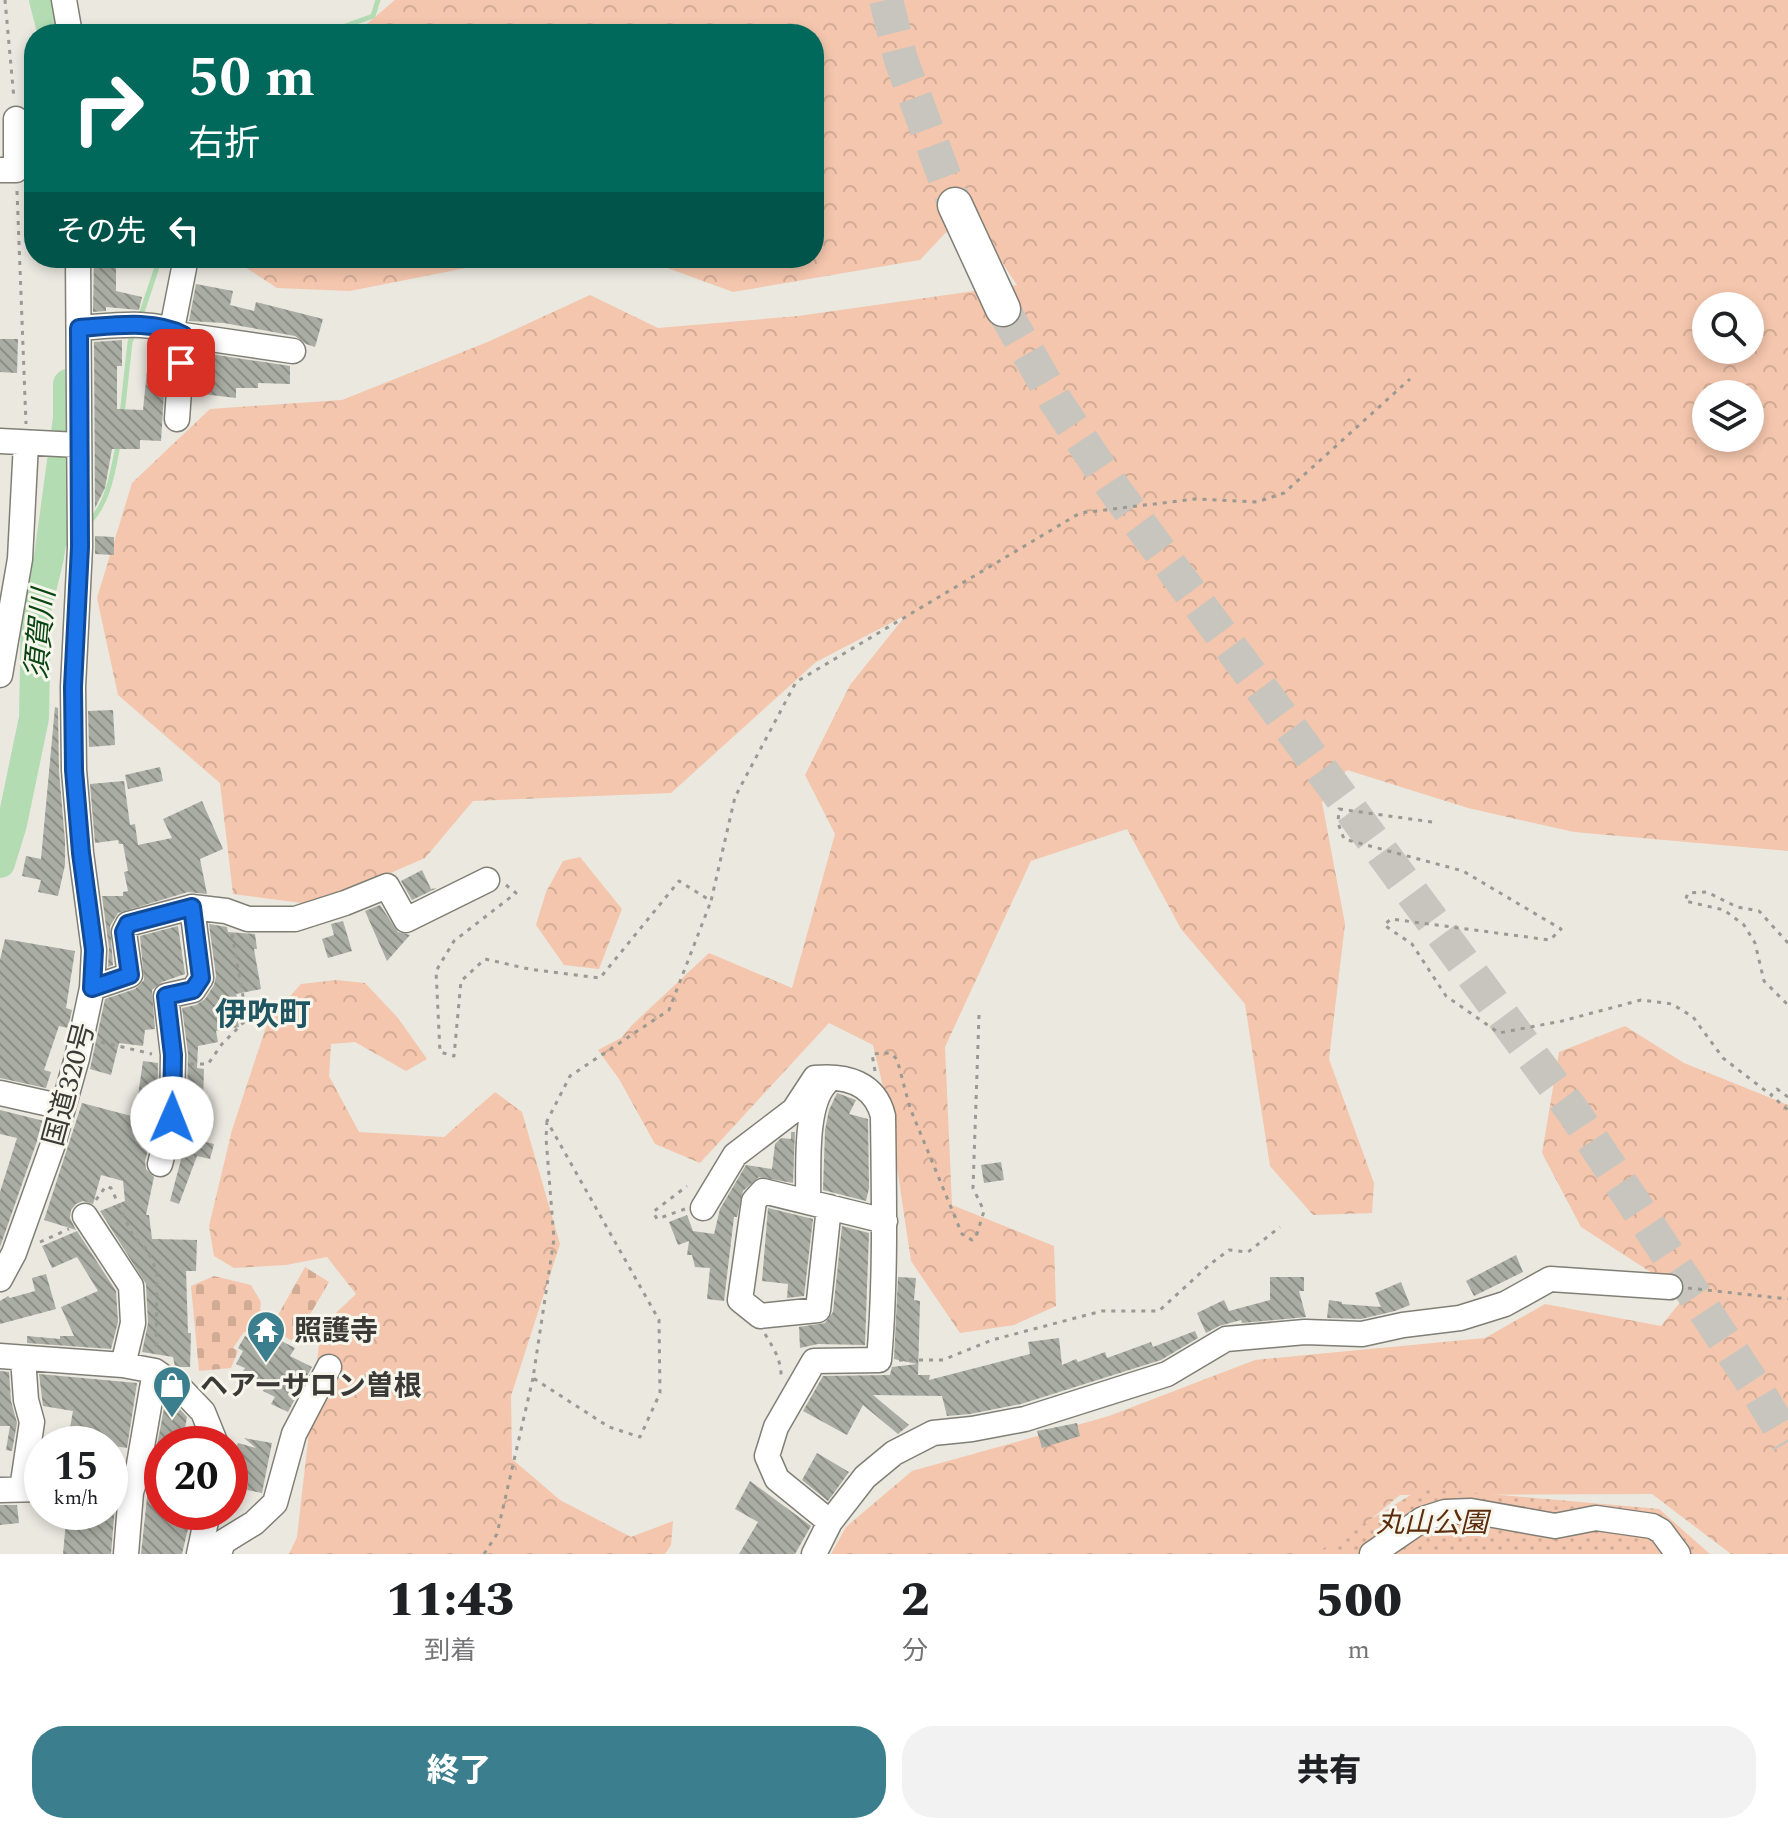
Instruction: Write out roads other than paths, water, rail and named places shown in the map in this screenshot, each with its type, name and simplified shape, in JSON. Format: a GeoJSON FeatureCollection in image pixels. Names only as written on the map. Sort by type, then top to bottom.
{"type":"FeatureCollection","features":[{"type":"Feature","properties":{"kind":"highway"},"geometry":{"type":"LineString","coordinates":[[955,205],[1003,309]]}},
{"type":"Feature","properties":{"kind":"street"},"geometry":{"type":"LineString","coordinates":[[64,0],[68,24]]}},
{"type":"Feature","properties":{"kind":"street"},"geometry":{"type":"LineString","coordinates":[[8,170],[18,118]]}},
{"type":"Feature","properties":{"kind":"street","name":"国道320号"},"geometry":{"type":"LineString","coordinates":[[0,1279],[14,1253],[63,1107],[92,988],[94,950],[74,770],[73,687],[80,535],[75,445],[81,401],[78,268]]}},
{"type":"Feature","properties":{"kind":"street"},"geometry":{"type":"LineString","coordinates":[[177,419],[178,332],[184,268]]}},
{"type":"Feature","properties":{"kind":"street"},"geometry":{"type":"LineString","coordinates":[[79,328],[136,326],[293,351]]}},
{"type":"Feature","properties":{"kind":"street"},"geometry":{"type":"LineString","coordinates":[[0,441],[75,445]]}},
{"type":"Feature","properties":{"kind":"street"},"geometry":{"type":"LineString","coordinates":[[0,675],[10,551],[30,444]]}},
{"type":"Feature","properties":{"kind":"street"},"geometry":{"type":"LineString","coordinates":[[92,988],[130,975],[124,932],[128,924],[192,907],[226,911],[248,919],[295,919],[387,886],[406,920],[487,880]]}},
{"type":"Feature","properties":{"kind":"street"},"geometry":{"type":"LineString","coordinates":[[160,1164],[172,1118],[173,1061],[166,996],[193,990],[201,978],[192,907]]}},
{"type":"Feature","properties":{"kind":"street"},"geometry":{"type":"LineString","coordinates":[[831,1077],[820,1089],[813,1110],[818,1204],[818,1310],[760,1316],[740,1300],[754,1201],[763,1191],[818,1204],[885,1221]]}},
{"type":"Feature","properties":{"kind":"street"},"geometry":{"type":"LineString","coordinates":[[699,1198],[735,1155],[794,1110],[815,1078],[842,1078],[879,1099],[883,1116],[885,1221],[879,1360],[814,1361],[776,1427],[767,1456],[777,1479],[830,1522]]}},
{"type":"Feature","properties":{"kind":"street"},"geometry":{"type":"LineString","coordinates":[[0,1093],[63,1107]]}},
{"type":"Feature","properties":{"kind":"street"},"geometry":{"type":"LineString","coordinates":[[85,1216],[131,1286],[133,1323],[123,1365]]}},
{"type":"Feature","properties":{"kind":"street"},"geometry":{"type":"LineString","coordinates":[[814,1554],[830,1522],[865,1477],[894,1453],[933,1433],[1025,1419],[1167,1374],[1226,1339],[1305,1332],[1362,1334],[1460,1318],[1505,1304],[1550,1279],[1670,1287]]}},
{"type":"Feature","properties":{"kind":"street"},"geometry":{"type":"LineString","coordinates":[[21,1489],[32,1422],[12,1357],[123,1365],[155,1371],[182,1390],[203,1412],[209,1426]]}},
{"type":"Feature","properties":{"kind":"street"},"geometry":{"type":"LineString","coordinates":[[219,1554],[223,1542],[254,1523],[275,1503],[294,1434],[329,1367]]}},
{"type":"Feature","properties":{"kind":"street"},"geometry":{"type":"LineString","coordinates":[[126,1554],[155,1371]]}},
{"type":"Feature","properties":{"kind":"street"},"geometry":{"type":"LineString","coordinates":[[1372,1554],[1423,1519],[1445,1512],[1471,1511],[1555,1526],[1596,1518],[1652,1526],[1661,1531],[1678,1554]]}},
{"type":"Feature","properties":{"kind":"street"},"geometry":{"type":"LineString","coordinates":[[199,1554],[204,1530]]}},
{"type":"Feature","properties":{"kind":"waterway","name":"須賀川"},"geometry":{"type":"LineString","coordinates":[[44,0],[50,24]]}},
{"type":"Feature","properties":{"kind":"waterway"},"geometry":{"type":"LineString","coordinates":[[351,24],[373,16],[378,0]]}},
{"type":"Feature","properties":{"kind":"waterway"},"geometry":{"type":"LineString","coordinates":[[140,318],[157,268]]}},
{"type":"Feature","properties":{"kind":"waterway"},"geometry":{"type":"LineString","coordinates":[[122,415],[130,342],[135,331]]}},
{"type":"Feature","properties":{"kind":"waterway","name":"須賀川"},"geometry":{"type":"LineString","coordinates":[[0,863],[12,824],[34,718],[36,611],[49,557],[68,418],[68,384]]}},
{"type":"Feature","properties":{"kind":"waterway"},"geometry":{"type":"LineString","coordinates":[[88,523],[105,497],[118,445]]}},
{"type":"Feature","properties":{"kind":"waterway"},"geometry":{"type":"LineString","coordinates":[[49,557],[71,538]]}},
{"type":"Feature","properties":{"kind":"tunnel"},"geometry":{"type":"LineString","coordinates":[[886,0],[901,60],[955,205]]}},
{"type":"Feature","properties":{"kind":"tunnel"},"geometry":{"type":"LineString","coordinates":[[1003,309],[1055,400],[1114,489],[1575,1114],[1754,1385],[1788,1442]]}},
{"type":"Feature","properties":{"kind":"place","name":"照護寺"},"geometry":{"type":"Point","coordinates":[266,1364]}},
{"type":"Feature","properties":{"kind":"place","name":"ヘアーサロン曽根"},"geometry":{"type":"Point","coordinates":[172,1419]}},
{"type":"Feature","properties":{"kind":"district","name":"伊吹町"},"geometry":{"type":"Point","coordinates":[263,1014]}},
{"type":"Feature","properties":{"kind":"park label","name":"丸山公園"},"geometry":{"type":"Point","coordinates":[1432,1522]}}]}
